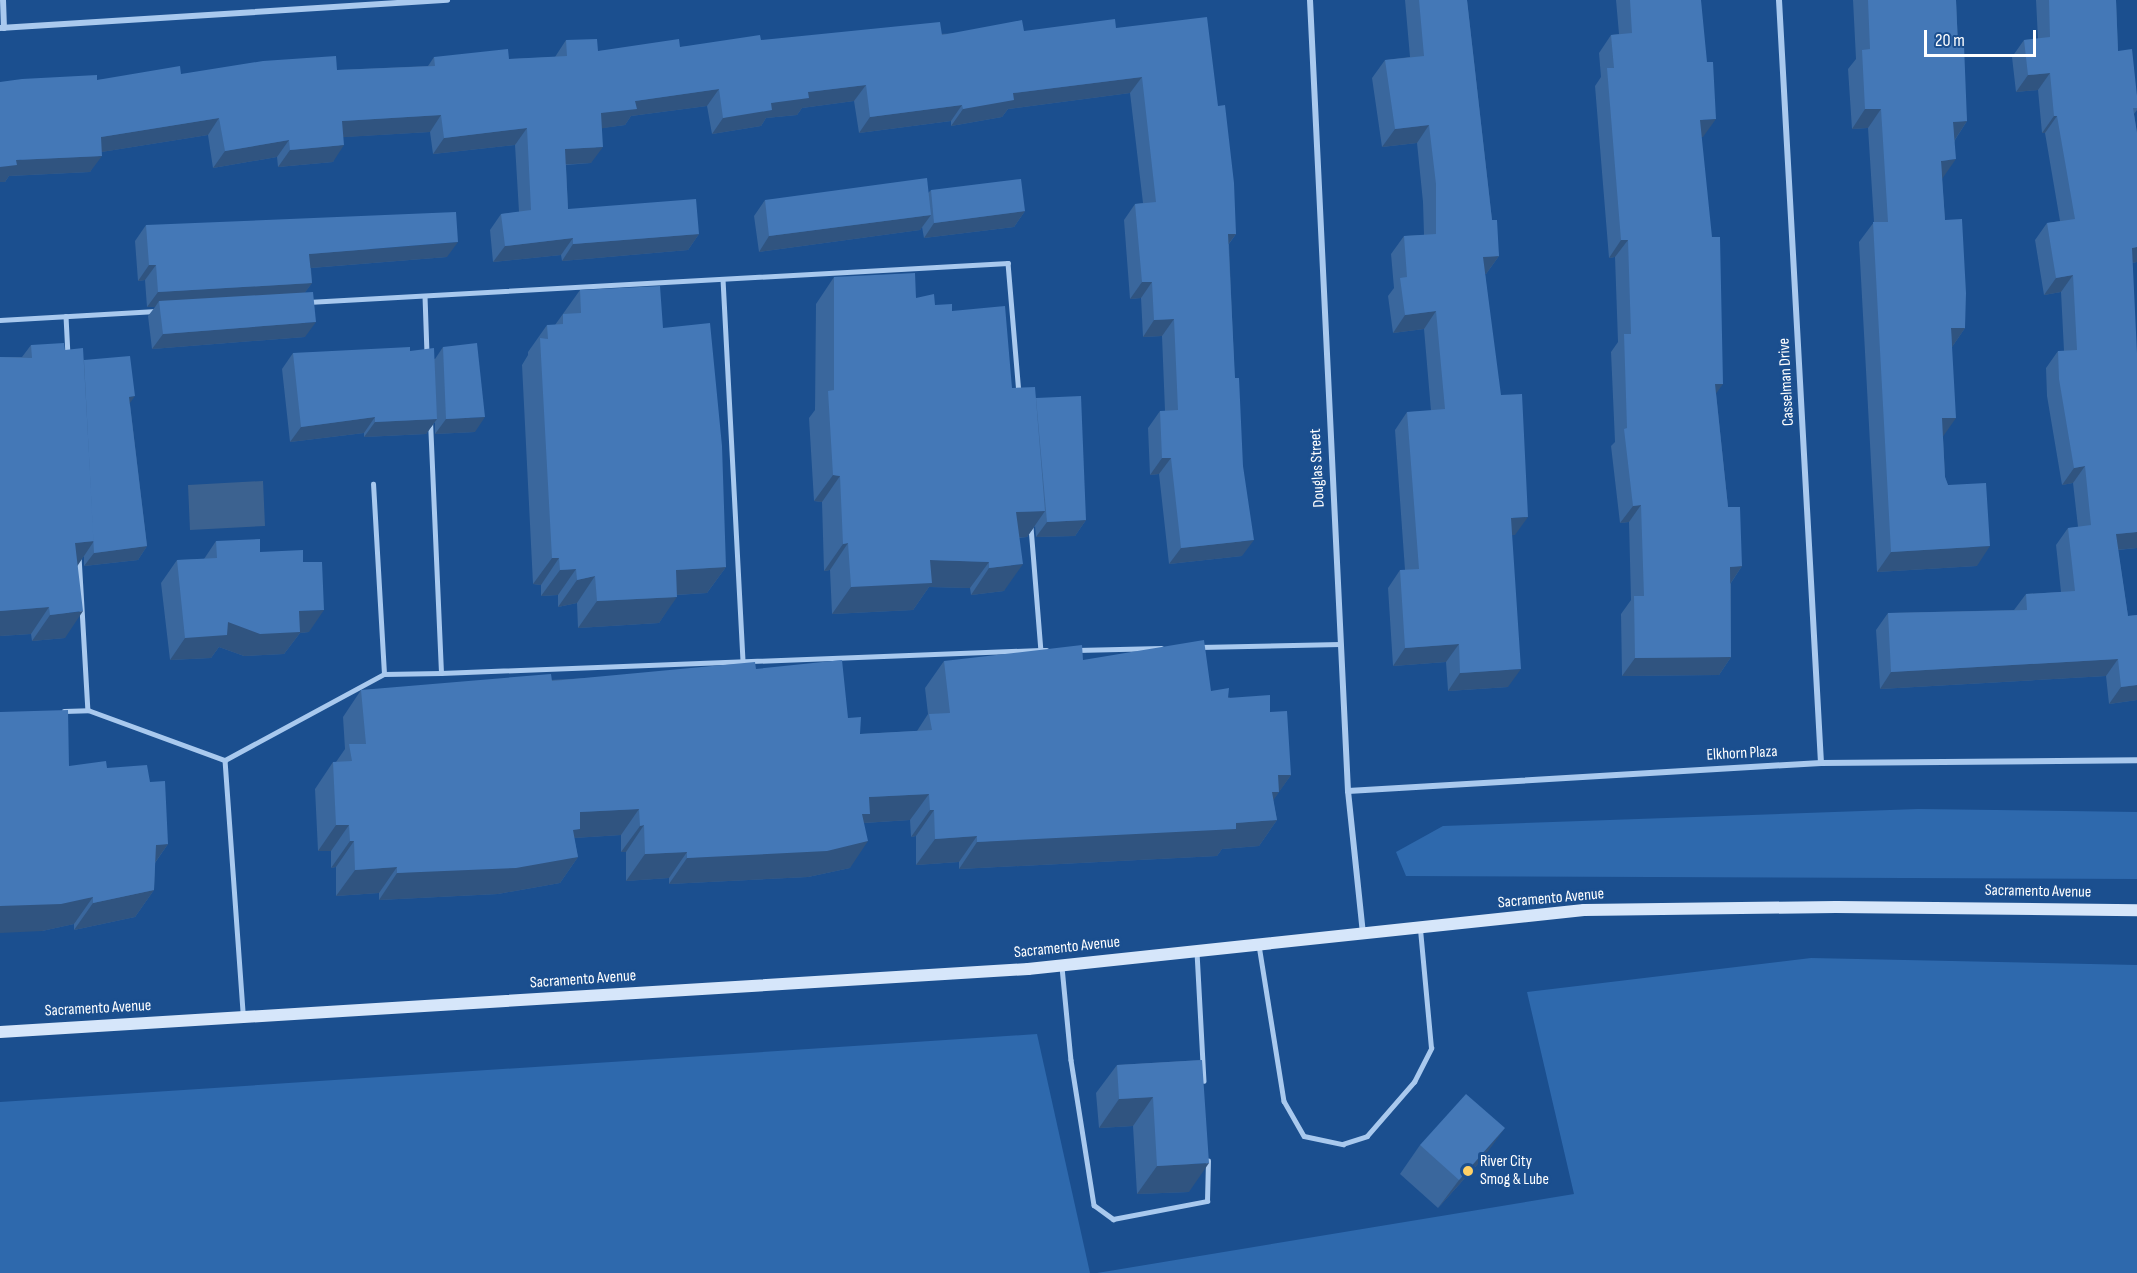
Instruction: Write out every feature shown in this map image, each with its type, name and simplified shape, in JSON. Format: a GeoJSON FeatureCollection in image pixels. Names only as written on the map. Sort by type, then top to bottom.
{"type":"FeatureCollection","features":[{"type":"Feature","properties":{"kind":"main road","name":"Sacramento Avenue"},"geometry":{"type":"LineString","coordinates":[[0,1032],[1062,966],[1584,910],[1836,907],[2137,910]]}},
{"type":"Feature","properties":{"kind":"street"},"geometry":{"type":"LineString","coordinates":[[3,0],[2,28],[447,0]]}},
{"type":"Feature","properties":{"kind":"street","name":"Douglas Street"},"geometry":{"type":"LineString","coordinates":[[1310,0],[1348,791],[1363,934]]}},
{"type":"Feature","properties":{"kind":"street","name":"Casselman Drive"},"geometry":{"type":"LineString","coordinates":[[1779,0],[1821,763]]}},
{"type":"Feature","properties":{"kind":"street","name":"Elkhorn Plaza"},"geometry":{"type":"LineString","coordinates":[[1348,791],[1821,763],[2137,760]]}},
{"type":"Feature","properties":{"kind":"lane"},"geometry":{"type":"LineString","coordinates":[[305,303],[1008,263],[1020,404]]}},
{"type":"Feature","properties":{"kind":"lane"},"geometry":{"type":"LineString","coordinates":[[723,279],[742,661]]}},
{"type":"Feature","properties":{"kind":"lane"},"geometry":{"type":"LineString","coordinates":[[424,296],[428,366]]}},
{"type":"Feature","properties":{"kind":"lane"},"geometry":{"type":"LineString","coordinates":[[0,320],[162,311]]}},
{"type":"Feature","properties":{"kind":"lane"},"geometry":{"type":"LineString","coordinates":[[66,316],[69,364]]}},
{"type":"Feature","properties":{"kind":"lane"},"geometry":{"type":"LineString","coordinates":[[430,414],[441,673]]}},
{"type":"Feature","properties":{"kind":"lane"},"geometry":{"type":"LineString","coordinates":[[373,484],[384,674]]}},
{"type":"Feature","properties":{"kind":"lane"},"geometry":{"type":"LineString","coordinates":[[1030,521],[1041,650]]}},
{"type":"Feature","properties":{"kind":"lane"},"geometry":{"type":"LineString","coordinates":[[79,543],[88,710]]}},
{"type":"Feature","properties":{"kind":"lane"},"geometry":{"type":"LineString","coordinates":[[1197,647],[1340,644]]}},
{"type":"Feature","properties":{"kind":"lane"},"geometry":{"type":"LineString","coordinates":[[1065,650],[1173,648]]}},
{"type":"Feature","properties":{"kind":"lane"},"geometry":{"type":"LineString","coordinates":[[55,711],[88,710],[225,760],[384,674],[1053,650]]}},
{"type":"Feature","properties":{"kind":"lane"},"geometry":{"type":"LineString","coordinates":[[225,760],[243,1017]]}},
{"type":"Feature","properties":{"kind":"lane"},"geometry":{"type":"LineString","coordinates":[[1259,945],[1284,1101],[1304,1136],[1343,1144],[1367,1136],[1414,1082],[1431,1048],[1420,928]]}},
{"type":"Feature","properties":{"kind":"lane"},"geometry":{"type":"LineString","coordinates":[[1197,951],[1204,1093]]}},
{"type":"Feature","properties":{"kind":"lane"},"geometry":{"type":"LineString","coordinates":[[1062,966],[1071,1060],[1094,1205],[1113,1219],[1207,1201],[1207,1153]]}},
{"type":"Feature","properties":{"kind":"shaded area"},"geometry":{"type":"Polygon","coordinates":[[[263,481],[265,526],[190,530],[188,485],[263,481]]]}},
{"type":"Feature","properties":{"kind":"shaded area"},"geometry":{"type":"Polygon","coordinates":[[[1918,809],[2137,812],[2137,879],[1406,876],[1396,852],[1443,826],[1918,809]]]}},
{"type":"Feature","properties":{"kind":"shaded area"},"geometry":{"type":"Polygon","coordinates":[[[1811,958],[2137,965],[2137,1273],[1097,1273],[1574,1194],[1527,992],[1811,958]]]}},
{"type":"Feature","properties":{"kind":"shaded area"},"geometry":{"type":"Polygon","coordinates":[[[1037,1034],[1090,1273],[0,1273],[0,1102],[1037,1034]]]}},
{"type":"Feature","properties":{"kind":"building"},"geometry":{"type":"Polygon","coordinates":[[[1419,0],[1467,0],[1492,220],[1497,220],[1499,256],[1483,257],[1501,395],[1522,394],[1528,517],[1511,518],[1521,669],[1460,673],[1459,644],[1405,648],[1400,570],[1419,569],[1407,412],[1445,409],[1436,311],[1405,315],[1400,278],[1407,277],[1404,236],[1436,234],[1436,184],[1429,125],[1395,129],[1385,60],[1424,56],[1419,0]]]}},
{"type":"Feature","properties":{"kind":"building"},"geometry":{"type":"Polygon","coordinates":[[[1630,0],[1701,0],[1707,62],[1713,62],[1716,119],[1700,120],[1712,237],[1720,237],[1723,384],[1715,384],[1728,507],[1740,507],[1742,566],[1730,567],[1731,657],[1635,658],[1634,596],[1644,596],[1641,505],[1633,506],[1624,429],[1627,428],[1624,334],[1631,334],[1628,240],[1621,240],[1607,68],[1614,68],[1611,35],[1632,33],[1630,0]]]}},
{"type":"Feature","properties":{"kind":"building"},"geometry":{"type":"Polygon","coordinates":[[[1868,0],[1956,0],[1958,45],[1964,45],[1967,121],[1953,122],[1956,159],[1941,161],[1945,220],[1962,219],[1966,293],[1965,328],[1951,328],[1956,418],[1942,418],[1945,477],[1948,485],[1986,483],[1990,546],[1891,552],[1873,222],[1888,222],[1881,109],[1865,109],[1862,50],[1870,49],[1868,0]]]}},
{"type":"Feature","properties":{"kind":"building"},"geometry":{"type":"Polygon","coordinates":[[[2049,0],[2116,0],[2118,51],[2132,49],[2137,96],[2137,108],[2133,108],[2137,133],[2137,247],[2132,248],[2137,353],[2137,532],[2116,534],[2128,616],[2137,615],[2137,685],[2121,687],[2118,659],[1891,672],[1888,613],[2027,610],[2026,594],[2075,591],[2068,528],[2091,525],[2085,466],[2074,468],[2059,379],[2058,351],[2077,350],[2073,275],[2056,278],[2047,223],[2075,219],[2057,116],[2054,116],[2050,73],[2028,75],[2024,40],[2050,37],[2049,0]]]}},
{"type":"Feature","properties":{"kind":"building"},"geometry":{"type":"Polygon","coordinates":[[[1207,17],[1218,106],[1225,105],[1234,183],[1236,234],[1228,234],[1235,378],[1239,378],[1243,466],[1254,540],[1181,548],[1171,458],[1162,458],[1160,411],[1178,410],[1174,319],[1154,320],[1152,282],[1142,282],[1135,204],[1156,202],[1142,77],[1013,93],[1014,100],[963,109],[962,105],[870,117],[866,85],[808,92],[809,98],[771,103],[772,110],[723,118],[719,89],[635,101],[637,109],[601,113],[603,147],[565,149],[568,209],[696,199],[699,234],[573,244],[573,238],[505,246],[501,214],[531,210],[527,128],[444,138],[441,115],[342,121],[344,145],[290,150],[289,140],[225,151],[219,118],[101,137],[102,156],[16,160],[17,165],[0,167],[0,82],[22,79],[97,75],[97,80],[180,66],[181,74],[263,61],[336,56],[337,70],[435,66],[434,57],[508,49],[509,59],[567,56],[566,40],[597,39],[598,51],[679,39],[680,47],[760,35],[761,40],[940,22],[942,35],[1022,20],[1024,31],[1115,19],[1116,28],[1207,17]]]}},
{"type":"Feature","properties":{"kind":"building"},"geometry":{"type":"Polygon","coordinates":[[[927,178],[931,215],[769,236],[765,200],[927,178]]]}},
{"type":"Feature","properties":{"kind":"building"},"geometry":{"type":"Polygon","coordinates":[[[1021,179],[1025,211],[934,223],[931,190],[1021,179]]]}},
{"type":"Feature","properties":{"kind":"building"},"geometry":{"type":"Polygon","coordinates":[[[456,212],[458,242],[309,254],[312,283],[158,292],[156,265],[149,265],[146,225],[456,212]]]}},
{"type":"Feature","properties":{"kind":"building"},"geometry":{"type":"Polygon","coordinates":[[[915,273],[916,298],[934,294],[935,305],[952,304],[952,311],[1005,306],[1012,388],[1035,387],[1045,511],[1016,512],[1023,564],[989,568],[989,562],[930,560],[932,583],[851,587],[848,543],[843,544],[840,476],[833,475],[828,391],[834,390],[834,277],[915,273]]]}},
{"type":"Feature","properties":{"kind":"building"},"geometry":{"type":"Polygon","coordinates":[[[660,286],[663,328],[710,323],[722,446],[726,567],[676,570],[677,597],[597,601],[595,576],[577,580],[576,569],[560,570],[559,558],[552,558],[540,338],[548,339],[547,325],[563,324],[563,314],[581,313],[580,290],[660,286]]]}},
{"type":"Feature","properties":{"kind":"building"},"geometry":{"type":"Polygon","coordinates":[[[313,292],[316,322],[163,334],[159,301],[313,292]]]}},
{"type":"Feature","properties":{"kind":"building"},"geometry":{"type":"Polygon","coordinates":[[[64,343],[65,350],[83,348],[94,541],[75,543],[83,611],[50,615],[49,607],[0,611],[0,357],[32,358],[31,345],[64,343]]]}},
{"type":"Feature","properties":{"kind":"building"},"geometry":{"type":"Polygon","coordinates":[[[477,343],[485,417],[446,419],[443,347],[477,343]]]}},
{"type":"Feature","properties":{"kind":"building"},"geometry":{"type":"Polygon","coordinates":[[[410,347],[410,351],[434,348],[437,419],[375,422],[375,417],[301,427],[293,353],[410,347]]]}},
{"type":"Feature","properties":{"kind":"building"},"geometry":{"type":"Polygon","coordinates":[[[130,356],[135,396],[129,397],[147,546],[94,553],[84,360],[130,356]]]}},
{"type":"Feature","properties":{"kind":"building"},"geometry":{"type":"Polygon","coordinates":[[[1081,396],[1086,520],[1047,522],[1036,398],[1081,396]]]}},
{"type":"Feature","properties":{"kind":"building"},"geometry":{"type":"Polygon","coordinates":[[[260,539],[260,552],[303,550],[303,562],[322,562],[324,610],[299,611],[300,632],[260,634],[228,622],[227,635],[185,638],[177,560],[217,558],[216,541],[260,539]]]}},
{"type":"Feature","properties":{"kind":"building"},"geometry":{"type":"Polygon","coordinates":[[[1204,640],[1211,691],[1229,688],[1228,698],[1270,695],[1270,712],[1287,711],[1291,775],[1278,775],[1279,792],[1272,792],[1277,820],[1236,823],[1236,829],[977,842],[977,836],[935,839],[934,810],[930,810],[929,794],[869,797],[870,814],[862,814],[868,841],[827,851],[687,858],[687,852],[645,854],[644,825],[640,826],[639,809],[580,812],[580,829],[573,830],[578,857],[516,868],[397,873],[397,867],[355,870],[354,841],[350,841],[349,825],[336,825],[333,762],[352,761],[349,744],[366,744],[361,690],[551,674],[552,681],[755,662],[756,669],[842,660],[848,718],[861,717],[860,734],[932,730],[929,714],[950,713],[944,661],[1082,645],[1083,660],[1204,640]]]}},
{"type":"Feature","properties":{"kind":"building"},"geometry":{"type":"Polygon","coordinates":[[[68,710],[69,766],[106,761],[107,768],[147,765],[150,782],[165,781],[168,844],[156,845],[154,890],[93,903],[93,897],[61,904],[0,906],[0,712],[68,710]]]}},
{"type":"Feature","properties":{"kind":"building"},"geometry":{"type":"Polygon","coordinates":[[[1202,1060],[1209,1163],[1157,1166],[1153,1097],[1119,1099],[1117,1065],[1202,1060]]]}},
{"type":"Feature","properties":{"kind":"building"},"geometry":{"type":"Polygon","coordinates":[[[1466,1094],[1505,1128],[1459,1180],[1420,1145],[1466,1094]]]}},
{"type":"Feature","properties":{"kind":"place","name":"River City Smog & Lube"},"geometry":{"type":"Point","coordinates":[1468,1171]}}]}
